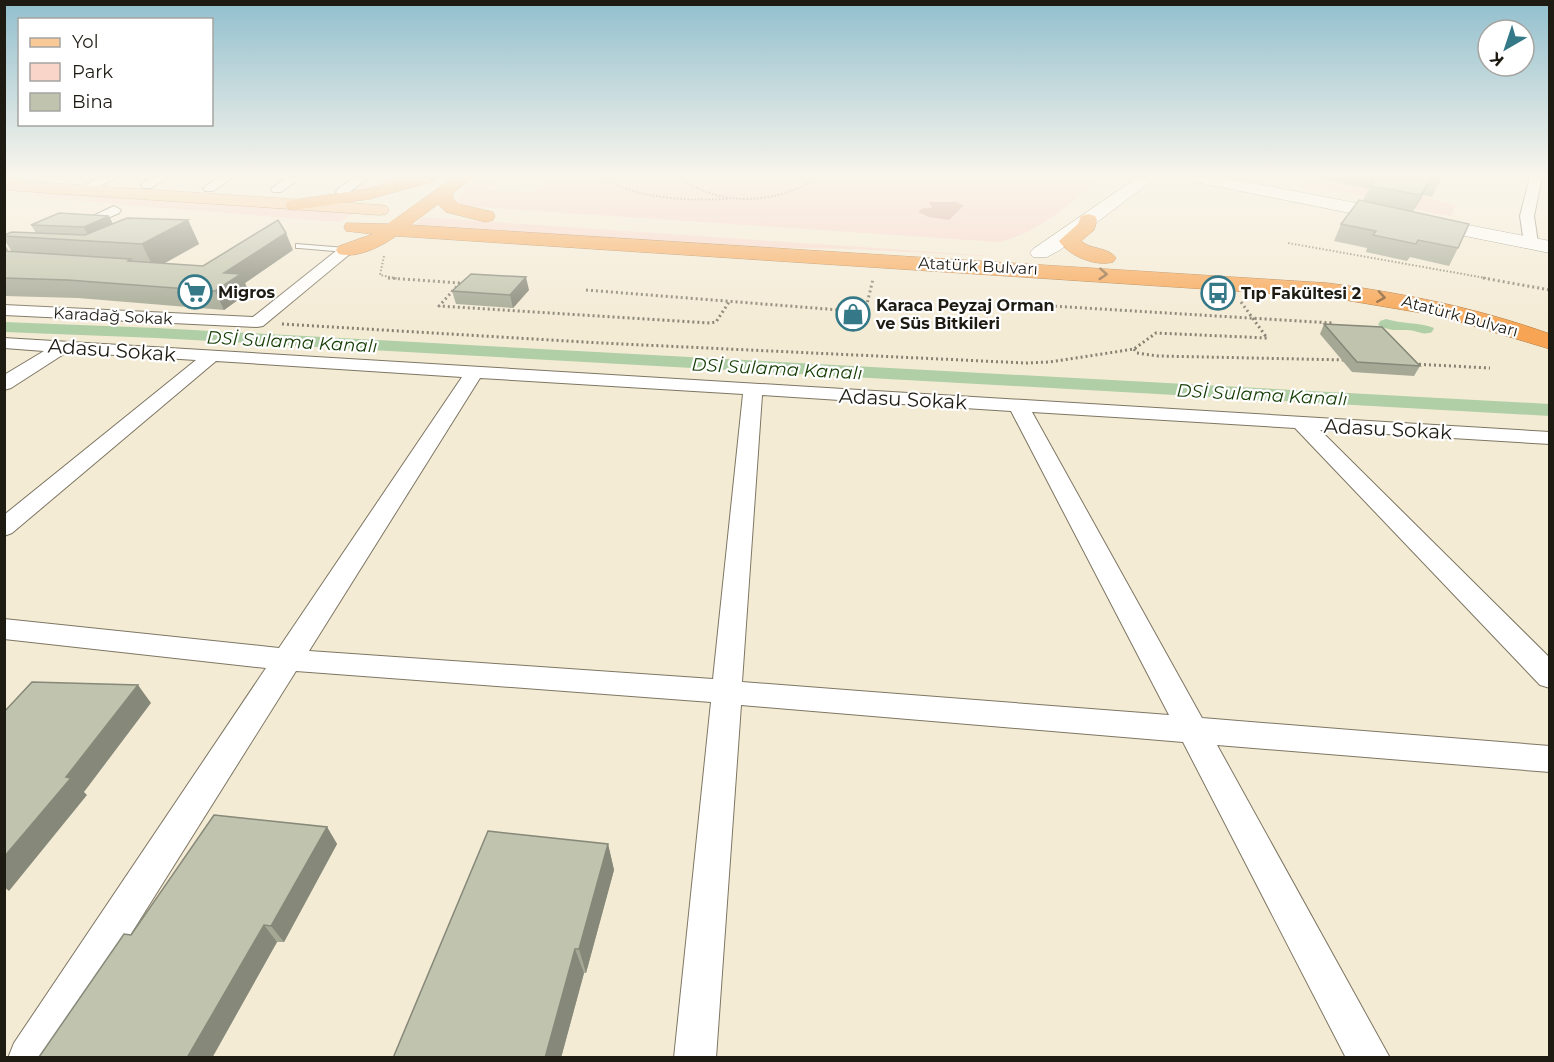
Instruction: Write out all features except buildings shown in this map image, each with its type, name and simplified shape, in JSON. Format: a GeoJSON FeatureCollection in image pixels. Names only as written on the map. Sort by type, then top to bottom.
{"type":"FeatureCollection","features":[{"type":"Feature","properties":{"kind":"highway"},"geometry":{"type":"LineString","coordinates":[[346,227],[346,250],[384,235],[396,227]]}},
{"type":"Feature","properties":{"kind":"highway","name":"Atatürk Bulvarı"},"geometry":{"type":"LineString","coordinates":[[348,227],[384,235],[750,253],[1327,290],[1424,304],[1494,322],[1550,342]]}},
{"type":"Feature","properties":{"kind":"highway","name":"Atatürk Bulvarı"},"geometry":{"type":"LineString","coordinates":[[640,227],[1355,275],[1437,289],[1506,306]]}},
{"type":"Feature","properties":{"kind":"highway"},"geometry":{"type":"LineString","coordinates":[[1085,227],[1069,241],[1079,250],[1106,258]]}},
{"type":"Feature","properties":{"kind":"highway"},"geometry":{"type":"LineString","coordinates":[[750,253],[812,250],[1010,261],[1032,254],[1074,272]]}},
{"type":"Feature","properties":{"kind":"street"},"geometry":{"type":"LineString","coordinates":[[63,234],[79,227]]}},
{"type":"Feature","properties":{"kind":"street"},"geometry":{"type":"LineString","coordinates":[[1032,254],[1035,239],[1053,227]]}},
{"type":"Feature","properties":{"kind":"street"},"geometry":{"type":"LineString","coordinates":[[1032,254],[1053,246],[1079,227]]}},
{"type":"Feature","properties":{"kind":"street"},"geometry":{"type":"LineString","coordinates":[[1462,227],[1529,239],[1550,239]]}},
{"type":"Feature","properties":{"kind":"street"},"geometry":{"type":"LineString","coordinates":[[1468,227],[1529,239],[1550,247]]}},
{"type":"Feature","properties":{"kind":"street"},"geometry":{"type":"LineString","coordinates":[[1528,227],[1529,239]]}},
{"type":"Feature","properties":{"kind":"street"},"geometry":{"type":"LineString","coordinates":[[257,322],[346,250]]}},
{"type":"Feature","properties":{"kind":"street","name":"Karadağ Sokak"},"geometry":{"type":"LineString","coordinates":[[4,310],[257,322]]}},
{"type":"Feature","properties":{"kind":"street","name":"Adasu Sokak"},"geometry":{"type":"LineString","coordinates":[[4,343],[1550,438]]}},
{"type":"Feature","properties":{"kind":"street"},"geometry":{"type":"LineString","coordinates":[[4,384],[64,346]]}},
{"type":"Feature","properties":{"kind":"street"},"geometry":{"type":"LineString","coordinates":[[4,528],[212,356]]}},
{"type":"Feature","properties":{"kind":"street"},"geometry":{"type":"LineString","coordinates":[[29,1058],[474,372]]}},
{"type":"Feature","properties":{"kind":"street"},"geometry":{"type":"LineString","coordinates":[[695,1058],[753,390]]}},
{"type":"Feature","properties":{"kind":"street"},"geometry":{"type":"LineString","coordinates":[[1019,406],[1369,1058]]}},
{"type":"Feature","properties":{"kind":"street"},"geometry":{"type":"LineString","coordinates":[[1302,424],[1550,677]]}},
{"type":"Feature","properties":{"kind":"street"},"geometry":{"type":"LineString","coordinates":[[4,629],[288,660],[728,692],[1550,759]]}},
{"type":"Feature","properties":{"kind":"lane"},"geometry":{"type":"LineString","coordinates":[[299,246],[346,250]]}},
{"type":"Feature","properties":{"kind":"path"},"geometry":{"type":"LineString","coordinates":[[384,235],[388,245],[380,275],[391,279],[460,283],[439,306],[710,323],[719,319],[729,302]]}},
{"type":"Feature","properties":{"kind":"path"},"geometry":{"type":"LineString","coordinates":[[1288,243],[1550,290]]}},
{"type":"Feature","properties":{"kind":"path"},"geometry":{"type":"LineString","coordinates":[[586,290],[865,312],[873,279]]}},
{"type":"Feature","properties":{"kind":"path"},"geometry":{"type":"LineString","coordinates":[[257,322],[601,343],[1025,363],[1050,362],[1134,349],[1156,333],[1267,338],[1227,283]]}},
{"type":"Feature","properties":{"kind":"path"},"geometry":{"type":"LineString","coordinates":[[1035,305],[1332,323]]}},
{"type":"Feature","properties":{"kind":"path"},"geometry":{"type":"LineString","coordinates":[[1134,349],[1137,353],[1158,356],[1351,361]]}},
{"type":"Feature","properties":{"kind":"path"},"geometry":{"type":"LineString","coordinates":[[1409,364],[1490,368]]}},
{"type":"Feature","properties":{"kind":"green space"},"geometry":{"type":"Polygon","coordinates":[[[409,227],[562,227],[1006,257],[853,249],[738,247],[409,227]]]}},
{"type":"Feature","properties":{"kind":"green space"},"geometry":{"type":"Polygon","coordinates":[[[769,227],[1036,227],[998,242],[769,227]]]}},
{"type":"Feature","properties":{"kind":"shaded area"},"geometry":{"type":"Polygon","coordinates":[[[1386,319],[1434,328],[1432,332],[1425,333],[1389,329],[1378,325],[1380,321],[1386,319]]]}},
{"type":"Feature","properties":{"kind":"waterway","name":"DSİ Sulama Kanalı"},"geometry":{"type":"LineString","coordinates":[[4,327],[157,333],[1550,410]]}},
{"type":"Feature","properties":{"kind":"place","name":"Migros"},"geometry":{"type":"Point","coordinates":[195,292]}},
{"type":"Feature","properties":{"kind":"place","name":"Tıp Fakültesi 2"},"geometry":{"type":"Point","coordinates":[1218,293]}},
{"type":"Feature","properties":{"kind":"place","name":"Karaca Peyzaj Orman ve Süs Bitkileri"},"geometry":{"type":"Point","coordinates":[853,314]}}]}
